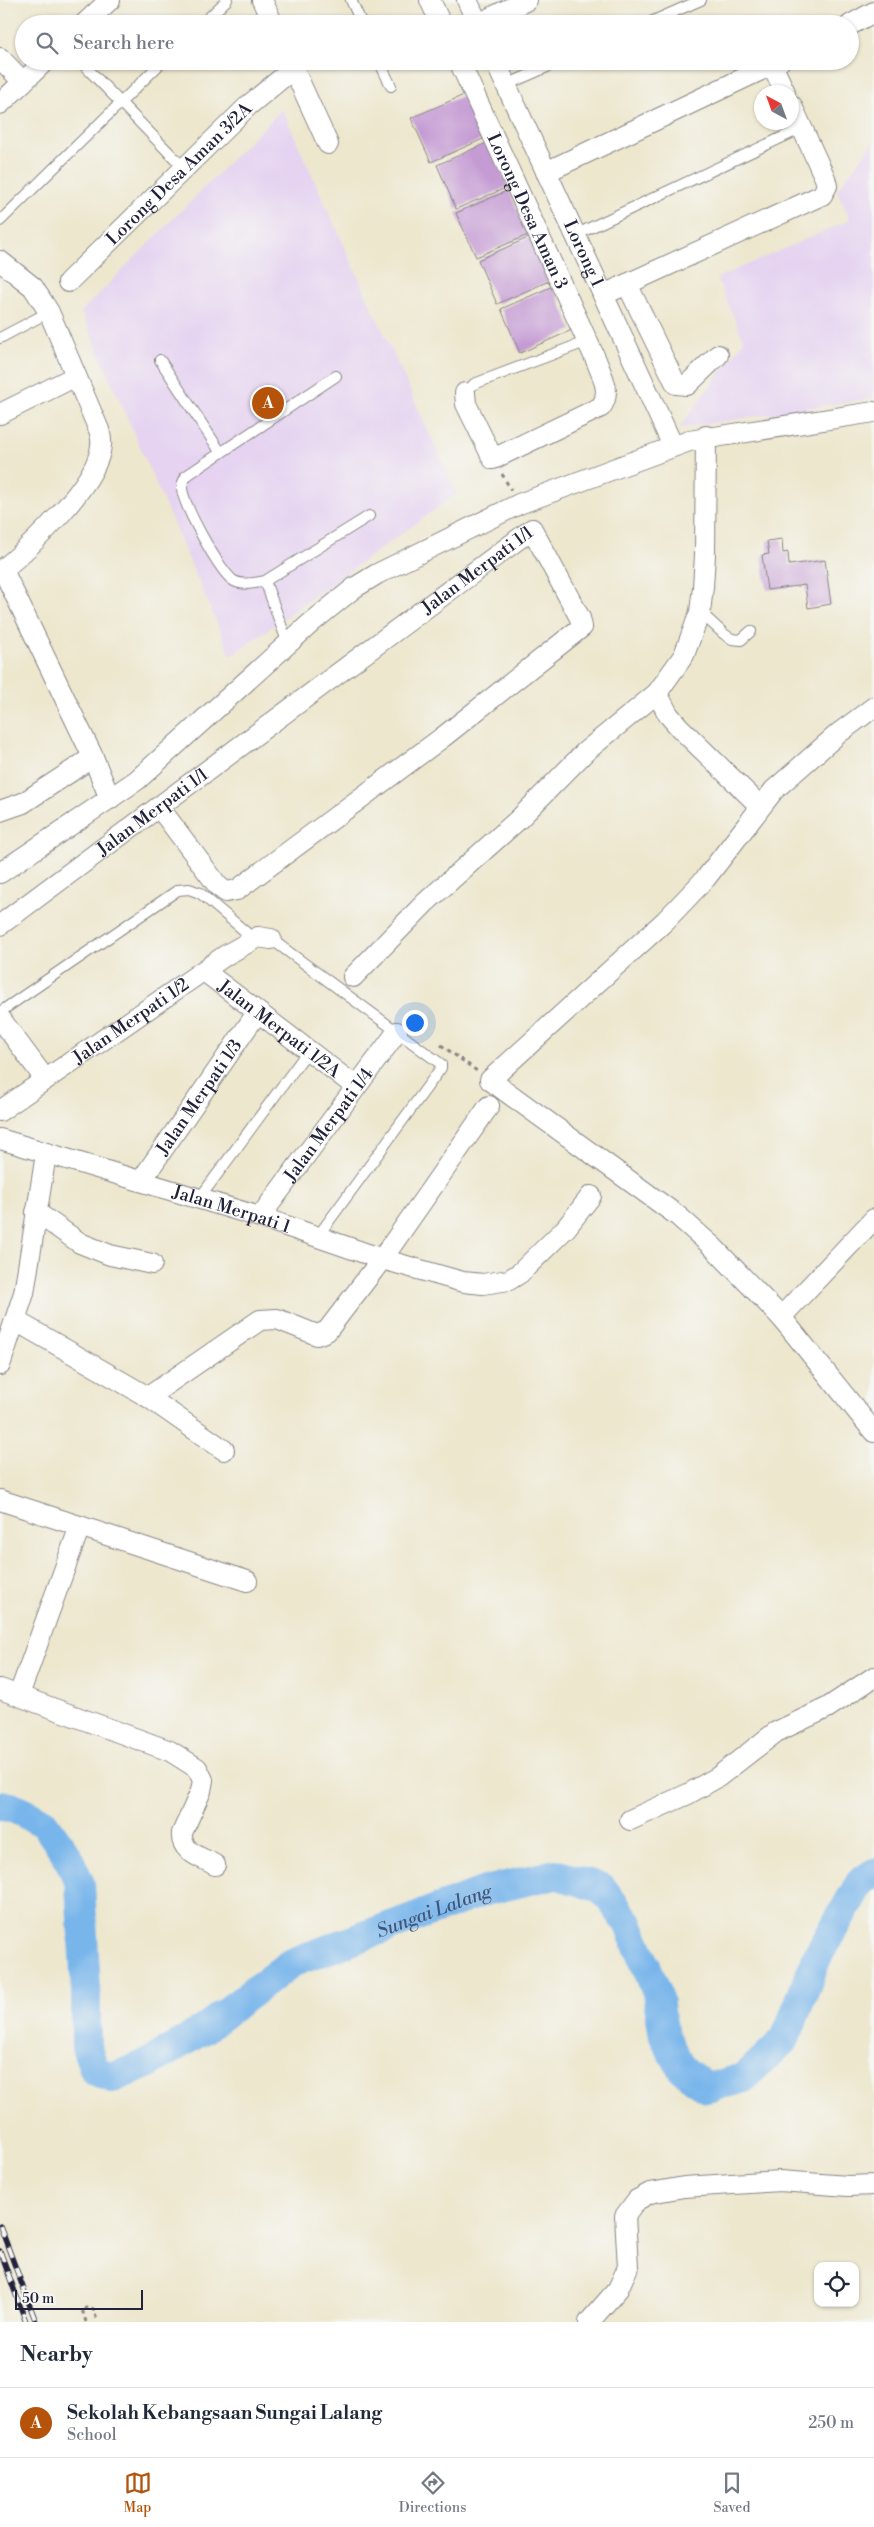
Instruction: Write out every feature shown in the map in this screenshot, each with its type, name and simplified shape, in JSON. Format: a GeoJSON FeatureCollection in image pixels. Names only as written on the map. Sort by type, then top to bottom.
{"type":"FeatureCollection","features":[{"type":"Feature","properties":{"kind":"street"},"geometry":{"type":"LineString","coordinates":[[94,15],[110,0]]}},
{"type":"Feature","properties":{"kind":"street"},"geometry":{"type":"LineString","coordinates":[[262,0],[268,15]]}},
{"type":"Feature","properties":{"kind":"street"},"geometry":{"type":"LineString","coordinates":[[430,0],[437,15]]}},
{"type":"Feature","properties":{"kind":"street"},"geometry":{"type":"LineString","coordinates":[[467,0],[474,15]]}},
{"type":"Feature","properties":{"kind":"street"},"geometry":{"type":"LineString","coordinates":[[496,15],[527,0]]}},
{"type":"Feature","properties":{"kind":"street"},"geometry":{"type":"LineString","coordinates":[[859,20],[874,12]]}},
{"type":"Feature","properties":{"kind":"street"},"geometry":{"type":"LineString","coordinates":[[0,58],[23,82]]}},
{"type":"Feature","properties":{"kind":"street"},"geometry":{"type":"LineString","coordinates":[[0,104],[36,70]]}},
{"type":"Feature","properties":{"kind":"street","name":"Lorong Desa Aman 3/2A"},"geometry":{"type":"LineString","coordinates":[[68,282],[287,70]]}},
{"type":"Feature","properties":{"kind":"street"},"geometry":{"type":"LineString","coordinates":[[294,70],[328,144]]}},
{"type":"Feature","properties":{"kind":"street","name":"Lorong Desa Aman 3"},"geometry":{"type":"LineString","coordinates":[[463,70],[588,341],[606,389],[607,399],[601,407],[493,459]]}},
{"type":"Feature","properties":{"kind":"street","name":"Lorong 1"},"geometry":{"type":"LineString","coordinates":[[499,70],[673,446]]}},
{"type":"Feature","properties":{"kind":"street"},"geometry":{"type":"LineString","coordinates":[[546,172],[761,70]]}},
{"type":"Feature","properties":{"kind":"street"},"geometry":{"type":"LineString","coordinates":[[778,70],[783,85]]}},
{"type":"Feature","properties":{"kind":"street"},"geometry":{"type":"LineString","coordinates":[[603,295],[822,195],[827,186],[825,178],[799,121]]}},
{"type":"Feature","properties":{"kind":"street"},"geometry":{"type":"LineString","coordinates":[[0,261],[33,287],[49,312],[99,430],[102,444],[89,477],[33,543],[2,571],[93,757],[110,799]]}},
{"type":"Feature","properties":{"kind":"street"},"geometry":{"type":"LineString","coordinates":[[627,284],[676,384],[687,385],[718,355]]}},
{"type":"Feature","properties":{"kind":"street"},"geometry":{"type":"LineString","coordinates":[[596,360],[626,345]]}},
{"type":"Feature","properties":{"kind":"street"},"geometry":{"type":"LineString","coordinates":[[0,414],[76,376]]}},
{"type":"Feature","properties":{"kind":"street"},"geometry":{"type":"LineString","coordinates":[[465,393],[466,404],[493,459]]}},
{"type":"Feature","properties":{"kind":"street"},"geometry":{"type":"LineString","coordinates":[[0,873],[110,799],[158,764],[288,644],[354,588],[519,504],[673,446],[706,436],[874,412]]}},
{"type":"Feature","properties":{"kind":"street"},"geometry":{"type":"LineString","coordinates":[[353,977],[425,903],[519,819],[585,752],[657,693],[684,655],[700,612],[705,555],[706,436]]}},
{"type":"Feature","properties":{"kind":"street"},"geometry":{"type":"LineString","coordinates":[[519,504],[532,529]]}},
{"type":"Feature","properties":{"kind":"street","name":"Jalan Merpati 1/1"},"geometry":{"type":"LineString","coordinates":[[0,925],[159,806],[532,529],[580,618],[582,627],[443,737],[237,890],[226,892],[218,886],[159,806]]}},
{"type":"Feature","properties":{"kind":"street"},"geometry":{"type":"LineString","coordinates":[[657,693],[668,714],[680,728],[760,806]]}},
{"type":"Feature","properties":{"kind":"street"},"geometry":{"type":"LineString","coordinates":[[873,1428],[781,1317],[714,1246],[678,1216],[490,1080],[665,921],[706,878],[774,790],[832,739],[874,707]]}},
{"type":"Feature","properties":{"kind":"street"},"geometry":{"type":"LineString","coordinates":[[0,811],[23,803],[93,757]]}},
{"type":"Feature","properties":{"kind":"street","name":"Jalan Merpati 1/2"},"geometry":{"type":"LineString","coordinates":[[0,1111],[204,971],[263,938]]}},
{"type":"Feature","properties":{"kind":"street","name":"Jalan Merpati 1/2A"},"geometry":{"type":"LineString","coordinates":[[204,971],[355,1086]]}},
{"type":"Feature","properties":{"kind":"street","name":"Jalan Merpati 1/3"},"geometry":{"type":"LineString","coordinates":[[141,1182],[257,1013]]}},
{"type":"Feature","properties":{"kind":"street"},"geometry":{"type":"LineString","coordinates":[[0,1018],[46,1080]]}},
{"type":"Feature","properties":{"kind":"street","name":"Jalan Merpati 1/4"},"geometry":{"type":"LineString","coordinates":[[260,1217],[355,1086],[397,1032]]}},
{"type":"Feature","properties":{"kind":"street"},"geometry":{"type":"LineString","coordinates":[[148,1397],[260,1320],[277,1319],[317,1336],[327,1331],[382,1259],[489,1106]]}},
{"type":"Feature","properties":{"kind":"street","name":"Jalan Merpati 1"},"geometry":{"type":"LineString","coordinates":[[0,1139],[260,1217],[382,1259],[463,1282],[482,1284],[509,1280],[520,1273],[570,1224],[591,1196]]}},
{"type":"Feature","properties":{"kind":"street"},"geometry":{"type":"LineString","coordinates":[[0,1365],[16,1321],[27,1276],[46,1154]]}},
{"type":"Feature","properties":{"kind":"street"},"geometry":{"type":"LineString","coordinates":[[36,1212],[80,1243],[110,1255],[152,1264]]}},
{"type":"Feature","properties":{"kind":"street"},"geometry":{"type":"LineString","coordinates":[[781,1317],[874,1219]]}},
{"type":"Feature","properties":{"kind":"street"},"geometry":{"type":"LineString","coordinates":[[16,1321],[148,1397],[224,1450]]}},
{"type":"Feature","properties":{"kind":"street"},"geometry":{"type":"LineString","coordinates":[[0,1500],[247,1581]]}},
{"type":"Feature","properties":{"kind":"street"},"geometry":{"type":"LineString","coordinates":[[19,1695],[80,1526]]}},
{"type":"Feature","properties":{"kind":"street"},"geometry":{"type":"LineString","coordinates":[[630,1820],[650,1813],[710,1781],[776,1732],[827,1708],[874,1677]]}},
{"type":"Feature","properties":{"kind":"street"},"geometry":{"type":"LineString","coordinates":[[0,1689],[170,1751],[197,1768],[203,1780],[201,1791],[182,1833],[181,1840],[186,1849],[215,1865]]}},
{"type":"Feature","properties":{"kind":"street"},"geometry":{"type":"LineString","coordinates":[[589,2322],[618,2289],[628,2267],[625,2216],[637,2200],[650,2193],[684,2186],[780,2181],[848,2186],[874,2185]]}},
{"type":"Feature","properties":{"kind":"lane"},"geometry":{"type":"LineString","coordinates":[[211,15],[227,0]]}},
{"type":"Feature","properties":{"kind":"lane"},"geometry":{"type":"LineString","coordinates":[[350,0],[358,15]]}},
{"type":"Feature","properties":{"kind":"lane"},"geometry":{"type":"LineString","coordinates":[[666,15],[700,0]]}},
{"type":"Feature","properties":{"kind":"lane"},"geometry":{"type":"LineString","coordinates":[[89,70],[185,169]]}},
{"type":"Feature","properties":{"kind":"lane"},"geometry":{"type":"LineString","coordinates":[[0,221],[154,70]]}},
{"type":"Feature","properties":{"kind":"lane"},"geometry":{"type":"LineString","coordinates":[[383,70],[391,86]]}},
{"type":"Feature","properties":{"kind":"lane"},"geometry":{"type":"LineString","coordinates":[[506,85],[540,70]]}},
{"type":"Feature","properties":{"kind":"lane"},"geometry":{"type":"LineString","coordinates":[[575,235],[802,128]]}},
{"type":"Feature","properties":{"kind":"lane"},"geometry":{"type":"LineString","coordinates":[[0,338],[49,312]]}},
{"type":"Feature","properties":{"kind":"lane"},"geometry":{"type":"LineString","coordinates":[[465,393],[474,384],[588,341]]}},
{"type":"Feature","properties":{"kind":"lane"},"geometry":{"type":"LineString","coordinates":[[160,360],[221,453]]}},
{"type":"Feature","properties":{"kind":"lane"},"geometry":{"type":"LineString","coordinates":[[336,376],[186,476],[182,486],[184,500],[221,569],[235,582],[253,584],[265,581],[369,516]]}},
{"type":"Feature","properties":{"kind":"lane"},"geometry":{"type":"LineString","coordinates":[[265,581],[288,644]]}},
{"type":"Feature","properties":{"kind":"lane"},"geometry":{"type":"LineString","coordinates":[[700,612],[732,639],[741,640],[751,630]]}},
{"type":"Feature","properties":{"kind":"lane"},"geometry":{"type":"LineString","coordinates":[[0,1012],[178,890],[189,889],[200,893],[441,1064],[441,1068],[318,1236]]}},
{"type":"Feature","properties":{"kind":"lane"},"geometry":{"type":"LineString","coordinates":[[199,1199],[308,1051]]}},
{"type":"Feature","properties":{"kind":"path"},"geometry":{"type":"LineString","coordinates":[[493,459],[519,504]]}},
{"type":"Feature","properties":{"kind":"path"},"geometry":{"type":"LineString","coordinates":[[86,2322],[82,2309],[92,2307],[98,2322]]}},
{"type":"Feature","properties":{"kind":"shaded area"},"geometry":{"type":"Polygon","coordinates":[[[282,109],[457,494],[231,656],[81,312],[282,109]]]}},
{"type":"Feature","properties":{"kind":"shaded area"},"geometry":{"type":"Polygon","coordinates":[[[874,141],[874,398],[679,428],[744,341],[717,278],[850,220],[837,190],[874,141]]]}},
{"type":"Feature","properties":{"kind":"building"},"geometry":{"type":"Polygon","coordinates":[[[464,95],[483,139],[431,162],[411,118],[464,95]]]}},
{"type":"Feature","properties":{"kind":"building"},"geometry":{"type":"Polygon","coordinates":[[[489,142],[508,187],[456,209],[437,165],[489,142]]]}},
{"type":"Feature","properties":{"kind":"building"},"geometry":{"type":"Polygon","coordinates":[[[509,190],[528,235],[476,257],[456,213],[509,190]]]}},
{"type":"Feature","properties":{"kind":"building"},"geometry":{"type":"Polygon","coordinates":[[[530,237],[549,281],[497,304],[478,260],[530,237]]]}},
{"type":"Feature","properties":{"kind":"building"},"geometry":{"type":"Polygon","coordinates":[[[553,286],[572,330],[520,353],[501,309],[553,286]]]}},
{"type":"Feature","properties":{"kind":"building"},"geometry":{"type":"Polygon","coordinates":[[[782,539],[783,553],[788,552],[789,565],[825,560],[831,604],[808,608],[805,585],[767,590],[762,555],[769,554],[767,541],[782,539]]]}},
{"type":"Feature","properties":{"kind":"waterway","name":"Sungai Lalang"},"geometry":{"type":"LineString","coordinates":[[0,1806],[11,1807],[44,1823],[67,1855],[80,1884],[86,1990],[86,2047],[95,2071],[112,2078],[149,2063],[204,2029],[291,1963],[485,1891],[555,1874],[602,1888],[628,1923],[657,1992],[664,2036],[682,2069],[707,2088],[744,2078],[785,2039],[817,1957],[861,1881],[874,1873]]}},
{"type":"Feature","properties":{"kind":"railway"},"geometry":{"type":"LineString","coordinates":[[0,2226],[36,2322]]}},
{"type":"Feature","properties":{"kind":"railway"},"geometry":{"type":"LineString","coordinates":[[0,2251],[26,2322]]}},
{"type":"Feature","properties":{"kind":"place","name":"Sekolah Kebangsaan Sungai Lalang"},"geometry":{"type":"Point","coordinates":[268,403]}}]}
